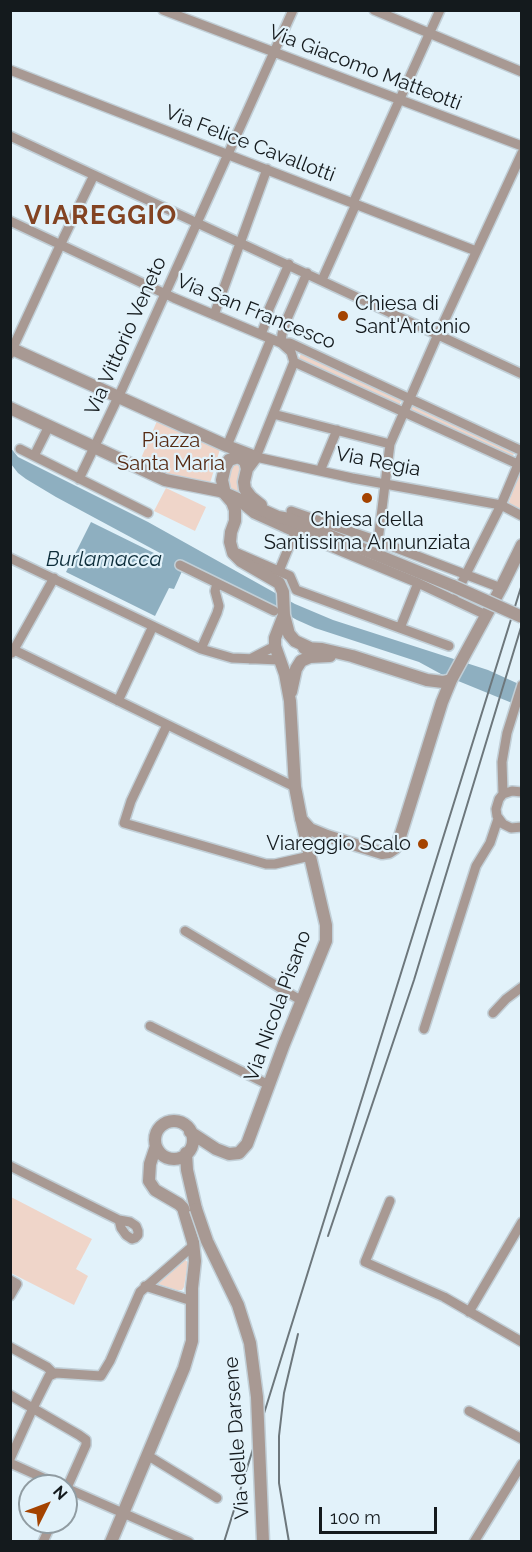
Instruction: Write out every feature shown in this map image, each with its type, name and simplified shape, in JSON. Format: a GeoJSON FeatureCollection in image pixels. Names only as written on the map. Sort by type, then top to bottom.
{"type":"FeatureCollection","features":[{"type":"Feature","properties":{"kind":"street","name":"Via Giacomo Matteotti"},"geometry":{"type":"LineString","coordinates":[[163,10],[522,146]]}},
{"type":"Feature","properties":{"kind":"street","name":"Via Vittorio Veneto"},"geometry":{"type":"LineString","coordinates":[[79,479],[119,397],[293,10]]}},
{"type":"Feature","properties":{"kind":"street"},"geometry":{"type":"LineString","coordinates":[[374,10],[522,72]]}},
{"type":"Feature","properties":{"kind":"street"},"geometry":{"type":"LineString","coordinates":[[322,280],[440,10]]}},
{"type":"Feature","properties":{"kind":"street","name":"Via Felice Cavallotti"},"geometry":{"type":"LineString","coordinates":[[10,70],[476,251]]}},
{"type":"Feature","properties":{"kind":"street"},"geometry":{"type":"LineString","coordinates":[[10,136],[522,374]]}},
{"type":"Feature","properties":{"kind":"street"},"geometry":{"type":"LineString","coordinates":[[378,541],[390,444],[522,153]]}},
{"type":"Feature","properties":{"kind":"street"},"geometry":{"type":"LineString","coordinates":[[214,315],[267,169]]}},
{"type":"Feature","properties":{"kind":"street"},"geometry":{"type":"LineString","coordinates":[[11,350],[94,175]]}},
{"type":"Feature","properties":{"kind":"street","name":"Via San Francesco"},"geometry":{"type":"LineString","coordinates":[[10,221],[165,294],[270,339],[290,343],[522,453]]}},
{"type":"Feature","properties":{"kind":"street"},"geometry":{"type":"LineString","coordinates":[[261,334],[269,309],[289,264]]}},
{"type":"Feature","properties":{"kind":"street"},"geometry":{"type":"LineString","coordinates":[[247,470],[256,457],[294,362],[291,352],[281,343],[287,320],[308,273]]}},
{"type":"Feature","properties":{"kind":"street"},"geometry":{"type":"LineString","coordinates":[[268,317],[276,323],[287,320]]}},
{"type":"Feature","properties":{"kind":"street"},"geometry":{"type":"LineString","coordinates":[[227,446],[270,339]]}},
{"type":"Feature","properties":{"kind":"street","name":"Via Regia"},"geometry":{"type":"LineString","coordinates":[[11,350],[256,457],[501,505],[522,516]]}},
{"type":"Feature","properties":{"kind":"street","name":"Via San Francesco"},"geometry":{"type":"LineString","coordinates":[[294,362],[519,465]]}},
{"type":"Feature","properties":{"kind":"street"},"geometry":{"type":"LineString","coordinates":[[10,408],[165,480],[206,488],[286,515],[378,541],[501,588]]}},
{"type":"Feature","properties":{"kind":"street"},"geometry":{"type":"LineString","coordinates":[[273,414],[390,444]]}},
{"type":"Feature","properties":{"kind":"street"},"geometry":{"type":"LineString","coordinates":[[34,456],[50,426]]}},
{"type":"Feature","properties":{"kind":"street"},"geometry":{"type":"LineString","coordinates":[[320,471],[337,430]]}},
{"type":"Feature","properties":{"kind":"street","name":"Via Regia"},"geometry":{"type":"LineString","coordinates":[[227,446],[240,458]]}},
{"type":"Feature","properties":{"kind":"street"},"geometry":{"type":"LineString","coordinates":[[20,448],[148,513]]}},
{"type":"Feature","properties":{"kind":"street"},"geometry":{"type":"LineString","coordinates":[[453,600],[501,505],[522,453]]}},
{"type":"Feature","properties":{"kind":"street"},"geometry":{"type":"LineString","coordinates":[[290,701],[284,671],[275,646],[283,592],[280,584],[241,561],[232,551],[230,539],[235,521],[234,506],[225,494],[222,480],[225,467],[230,459],[240,458],[246,464],[244,485],[249,495],[259,503],[522,617]]}},
{"type":"Feature","properties":{"kind":"street"},"geometry":{"type":"LineString","coordinates":[[238,500],[254,514],[418,583],[486,615]]}},
{"type":"Feature","properties":{"kind":"street"},"geometry":{"type":"LineString","coordinates":[[235,521],[246,515],[254,514],[286,515]]}},
{"type":"Feature","properties":{"kind":"street"},"geometry":{"type":"LineString","coordinates":[[279,571],[295,532]]}},
{"type":"Feature","properties":{"kind":"street"},"geometry":{"type":"LineString","coordinates":[[301,818],[310,829],[327,836],[382,853],[394,848],[399,840],[451,680],[522,545]]}},
{"type":"Feature","properties":{"kind":"street"},"geometry":{"type":"LineString","coordinates":[[232,551],[290,576],[296,590],[449,646]]}},
{"type":"Feature","properties":{"kind":"street"},"geometry":{"type":"LineString","coordinates":[[10,558],[201,650],[227,657],[280,660]]}},
{"type":"Feature","properties":{"kind":"street"},"geometry":{"type":"LineString","coordinates":[[180,565],[279,613],[292,638],[310,648]]}},
{"type":"Feature","properties":{"kind":"street"},"geometry":{"type":"LineString","coordinates":[[54,578],[12,651],[295,788]]}},
{"type":"Feature","properties":{"kind":"street"},"geometry":{"type":"LineString","coordinates":[[201,650],[219,606],[215,591],[217,583]]}},
{"type":"Feature","properties":{"kind":"street"},"geometry":{"type":"LineString","coordinates":[[399,628],[418,583]]}},
{"type":"Feature","properties":{"kind":"street"},"geometry":{"type":"LineString","coordinates":[[118,701],[153,626]]}},
{"type":"Feature","properties":{"kind":"street"},"geometry":{"type":"LineString","coordinates":[[250,659],[286,643],[301,648],[322,649],[352,656],[417,678],[451,680]]}},
{"type":"Feature","properties":{"kind":"street"},"geometry":{"type":"LineString","coordinates":[[290,701],[294,673],[301,661],[316,657],[352,656]]}},
{"type":"Feature","properties":{"kind":"street"},"geometry":{"type":"LineString","coordinates":[[417,678],[437,691],[442,702]]}},
{"type":"Feature","properties":{"kind":"street"},"geometry":{"type":"LineString","coordinates":[[503,794],[502,762],[512,716],[522,685]]}},
{"type":"Feature","properties":{"kind":"street","name":"Via Nicola Pisano"},"geometry":{"type":"LineString","coordinates":[[148,1174],[155,1165],[170,1158],[179,1157],[188,1151],[201,1148],[216,1149],[232,1154],[242,1151],[248,1142],[327,939],[326,925],[295,788],[290,701]]}},
{"type":"Feature","properties":{"kind":"street"},"geometry":{"type":"LineString","coordinates":[[167,725],[131,801],[124,823],[266,864],[275,864],[309,854],[315,841],[327,836]]}},
{"type":"Feature","properties":{"kind":"street"},"geometry":{"type":"LineString","coordinates":[[521,827],[509,827],[502,824],[496,813],[496,806],[503,794],[512,791],[522,792]]}},
{"type":"Feature","properties":{"kind":"street"},"geometry":{"type":"LineString","coordinates":[[424,1029],[476,866],[490,843],[498,819]]}},
{"type":"Feature","properties":{"kind":"street"},"geometry":{"type":"LineString","coordinates":[[490,843],[509,827]]}},
{"type":"Feature","properties":{"kind":"street"},"geometry":{"type":"LineString","coordinates":[[185,931],[302,1001]]}},
{"type":"Feature","properties":{"kind":"street"},"geometry":{"type":"LineString","coordinates":[[493,1013],[522,987]]}},
{"type":"Feature","properties":{"kind":"street"},"geometry":{"type":"LineString","coordinates":[[150,1026],[269,1085]]}},
{"type":"Feature","properties":{"kind":"street"},"geometry":{"type":"LineString","coordinates":[[170,1158],[160,1153],[156,1146],[156,1132],[165,1123],[180,1122],[186,1126],[192,1141],[188,1151]]}},
{"type":"Feature","properties":{"kind":"street"},"geometry":{"type":"LineString","coordinates":[[190,1132],[216,1149]]}},
{"type":"Feature","properties":{"kind":"street"},"geometry":{"type":"LineString","coordinates":[[111,1542],[189,1354],[192,1341],[194,1245],[183,1209],[179,1204],[155,1190],[149,1181],[148,1174],[156,1146]]}},
{"type":"Feature","properties":{"kind":"street","name":"Via delle Darsene"},"geometry":{"type":"LineString","coordinates":[[188,1151],[186,1165],[194,1204],[207,1241],[238,1305],[250,1343],[257,1398],[263,1542]]}},
{"type":"Feature","properties":{"kind":"street","name":"Via delle Darsene"},"geometry":{"type":"LineString","coordinates":[[170,1158],[194,1204]]}},
{"type":"Feature","properties":{"kind":"street"},"geometry":{"type":"LineString","coordinates":[[10,1166],[119,1221]]}},
{"type":"Feature","properties":{"kind":"street"},"geometry":{"type":"LineString","coordinates":[[390,1201],[365,1262],[444,1297],[522,1342]]}},
{"type":"Feature","properties":{"kind":"street"},"geometry":{"type":"LineString","coordinates":[[469,1312],[522,1222]]}},
{"type":"Feature","properties":{"kind":"street"},"geometry":{"type":"LineString","coordinates":[[37,1474],[10,1461],[47,1379],[54,1374],[101,1376],[110,1361],[138,1294],[194,1245]]}},
{"type":"Feature","properties":{"kind":"street"},"geometry":{"type":"LineString","coordinates":[[10,1296],[14,1282]]}},
{"type":"Feature","properties":{"kind":"street"},"geometry":{"type":"LineString","coordinates":[[145,1286],[192,1300]]}},
{"type":"Feature","properties":{"kind":"street"},"geometry":{"type":"LineString","coordinates":[[10,1347],[47,1367],[54,1374]]}},
{"type":"Feature","properties":{"kind":"street"},"geometry":{"type":"LineString","coordinates":[[10,1395],[86,1440],[87,1445],[73,1474]]}},
{"type":"Feature","properties":{"kind":"street"},"geometry":{"type":"LineString","coordinates":[[469,1411],[522,1439]]}},
{"type":"Feature","properties":{"kind":"street"},"geometry":{"type":"LineString","coordinates":[[147,1455],[217,1498]]}},
{"type":"Feature","properties":{"kind":"street"},"geometry":{"type":"LineString","coordinates":[[474,1542],[522,1464]]}},
{"type":"Feature","properties":{"kind":"street"},"geometry":{"type":"LineString","coordinates":[[78,1494],[189,1542]]}},
{"type":"Feature","properties":{"kind":"green space"},"geometry":{"type":"Polygon","coordinates":[[[301,354],[402,399],[399,406],[298,360],[301,354]]]}},
{"type":"Feature","properties":{"kind":"green space"},"geometry":{"type":"Polygon","coordinates":[[[412,404],[515,451],[512,458],[409,411],[412,404]]]}},
{"type":"Feature","properties":{"kind":"green space","name":"Piazza Santa Maria"},"geometry":{"type":"Polygon","coordinates":[[[157,421],[220,449],[210,482],[165,475],[139,463],[157,421]]]}},
{"type":"Feature","properties":{"kind":"green space"},"geometry":{"type":"Polygon","coordinates":[[[233,462],[242,465],[244,496],[235,492],[228,484],[227,475],[233,462]]]}},
{"type":"Feature","properties":{"kind":"green space"},"geometry":{"type":"Polygon","coordinates":[[[520,469],[522,470],[521,511],[508,505],[520,469]]]}},
{"type":"Feature","properties":{"kind":"green space"},"geometry":{"type":"Polygon","coordinates":[[[166,488],[206,507],[195,531],[154,511],[166,488]]]}},
{"type":"Feature","properties":{"kind":"green space"},"geometry":{"type":"Polygon","coordinates":[[[11,1197],[92,1239],[76,1269],[88,1276],[74,1305],[11,1273],[11,1197]]]}},
{"type":"Feature","properties":{"kind":"green space"},"geometry":{"type":"Polygon","coordinates":[[[185,1260],[188,1262],[182,1290],[158,1284],[185,1260]]]}},
{"type":"Feature","properties":{"kind":"water","name":"Burlamacca"},"geometry":{"type":"Polygon","coordinates":[[[10,447],[18,457],[148,522],[295,604],[333,620],[488,670],[521,685],[521,708],[441,674],[419,662],[315,628],[217,579],[183,569],[174,589],[169,588],[155,616],[66,572],[91,522],[158,555],[160,553],[26,479],[11,464],[10,447]]]}},
{"type":"Feature","properties":{"kind":"railway"},"geometry":{"type":"LineString","coordinates":[[224,1542],[522,584]]}},
{"type":"Feature","properties":{"kind":"railway"},"geometry":{"type":"LineString","coordinates":[[328,1236],[414,980],[522,624]]}},
{"type":"Feature","properties":{"kind":"railway"},"geometry":{"type":"LineString","coordinates":[[289,1542],[279,1483],[279,1436],[284,1393],[298,1334]]}},
{"type":"Feature","properties":{"kind":"place","name":"Chiesa di Sant'Antonio"},"geometry":{"type":"Point","coordinates":[343,316]}},
{"type":"Feature","properties":{"kind":"place","name":"Chiesa della Santissima Annunziata"},"geometry":{"type":"Point","coordinates":[367,498]}},
{"type":"Feature","properties":{"kind":"place","name":"Viareggio Scalo"},"geometry":{"type":"Point","coordinates":[423,844]}},
{"type":"Feature","properties":{"kind":"district","name":"VIAREGGIO"},"geometry":{"type":"Point","coordinates":[101,216]}}]}
